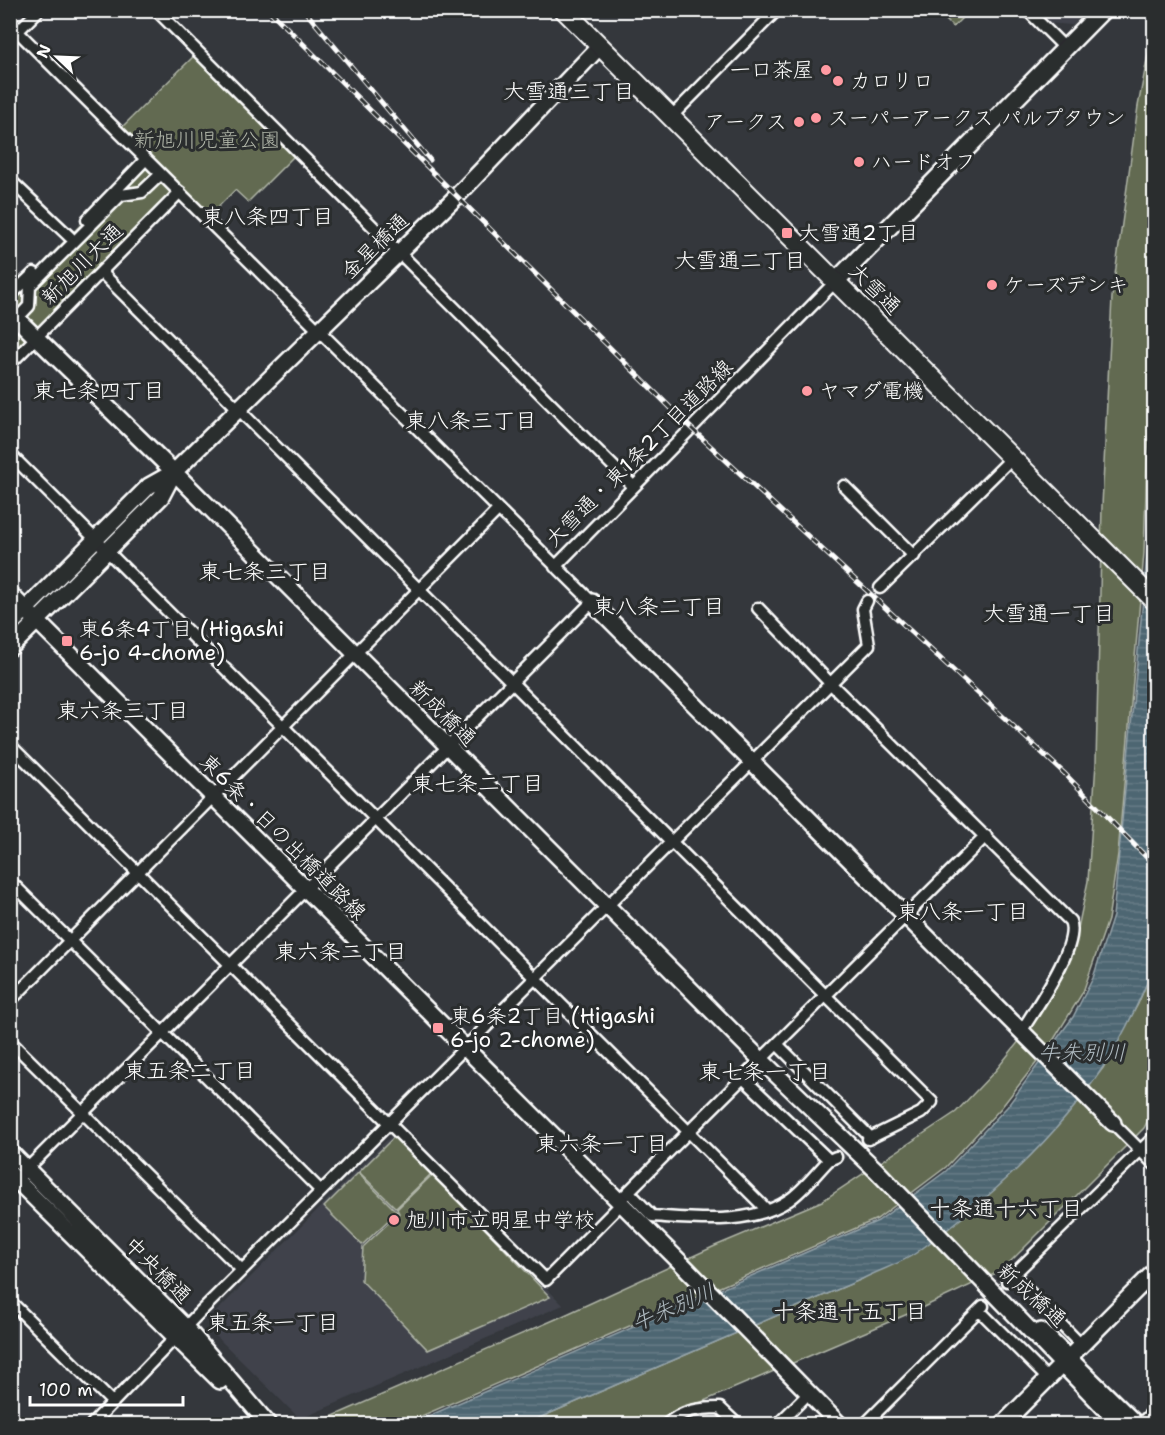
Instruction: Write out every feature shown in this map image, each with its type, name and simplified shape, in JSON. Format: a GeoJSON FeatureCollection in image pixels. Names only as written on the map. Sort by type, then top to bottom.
{"type":"FeatureCollection","features":[{"type":"Feature","properties":{"kind":"highway","name":"大雪通"},"geometry":{"type":"LineString","coordinates":[[564,10],[1155,600]]}},
{"type":"Feature","properties":{"kind":"main road"},"geometry":{"type":"LineString","coordinates":[[836,281],[1103,10]]}},
{"type":"Feature","properties":{"kind":"street"},"geometry":{"type":"LineString","coordinates":[[39,10],[13,32],[180,192],[555,567]]}},
{"type":"Feature","properties":{"kind":"street"},"geometry":{"type":"LineString","coordinates":[[156,10],[633,486]]}},
{"type":"Feature","properties":{"kind":"street"},"geometry":{"type":"LineString","coordinates":[[671,117],[777,10]]}},
{"type":"Feature","properties":{"kind":"street"},"geometry":{"type":"LineString","coordinates":[[1027,10],[1065,48]]}},
{"type":"Feature","properties":{"kind":"street","name":"金星橋通"},"geometry":{"type":"LineString","coordinates":[[10,625],[149,486],[174,472],[400,253],[600,46]]}},
{"type":"Feature","properties":{"kind":"street","name":"新旭川大通"},"geometry":{"type":"LineString","coordinates":[[10,296],[146,159]]}},
{"type":"Feature","properties":{"kind":"street","name":"新旭川大通"},"geometry":{"type":"LineString","coordinates":[[13,319],[28,306],[30,286],[121,195],[142,192],[161,174]]}},
{"type":"Feature","properties":{"kind":"street"},"geometry":{"type":"LineString","coordinates":[[10,180],[70,237]]}},
{"type":"Feature","properties":{"kind":"street","name":"新旭川大通"},"geometry":{"type":"LineString","coordinates":[[10,364],[180,192]]}},
{"type":"Feature","properties":{"kind":"street"},"geometry":{"type":"LineString","coordinates":[[101,272],[932,1102],[921,1113],[869,1138],[777,1044]]}},
{"type":"Feature","properties":{"kind":"street","name":"大雪通・東1条2丁目道路線"},"geometry":{"type":"LineString","coordinates":[[592,602],[555,567],[836,281]]}},
{"type":"Feature","properties":{"kind":"street","name":"新成橋通"},"geometry":{"type":"LineString","coordinates":[[13,319],[36,338],[174,472],[761,1060],[875,1169],[1065,1362],[1136,1425]]}},
{"type":"Feature","properties":{"kind":"street"},"geometry":{"type":"LineString","coordinates":[[10,454],[766,1209]]}},
{"type":"Feature","properties":{"kind":"street"},"geometry":{"type":"LineString","coordinates":[[880,588],[1012,458]]}},
{"type":"Feature","properties":{"kind":"street","name":"金星橋通"},"geometry":{"type":"LineString","coordinates":[[10,648],[161,497],[174,472]]}},
{"type":"Feature","properties":{"kind":"street"},"geometry":{"type":"LineString","coordinates":[[844,486],[914,556]]}},
{"type":"Feature","properties":{"kind":"street"},"geometry":{"type":"LineString","coordinates":[[10,1001],[498,510]]}},
{"type":"Feature","properties":{"kind":"street","name":"東6条・日の出橋道路線"},"geometry":{"type":"LineString","coordinates":[[10,594],[465,1048],[623,1199],[681,1263],[803,1389]]}},
{"type":"Feature","properties":{"kind":"street"},"geometry":{"type":"LineString","coordinates":[[92,1425],[242,1270],[869,645],[863,609],[867,601]]}},
{"type":"Feature","properties":{"kind":"street"},"geometry":{"type":"LineString","coordinates":[[16,1177],[513,684],[592,602],[1155,1164]]}},
{"type":"Feature","properties":{"kind":"street"},"geometry":{"type":"LineString","coordinates":[[758,608],[830,683],[1065,915],[1072,925],[1071,938],[1062,960],[1021,1032]]}},
{"type":"Feature","properties":{"kind":"street"},"geometry":{"type":"LineString","coordinates":[[10,745],[232,964],[546,1280],[623,1199],[986,836]]}},
{"type":"Feature","properties":{"kind":"street"},"geometry":{"type":"LineString","coordinates":[[10,881],[321,1191]]}},
{"type":"Feature","properties":{"kind":"street"},"geometry":{"type":"LineString","coordinates":[[10,1041],[242,1270]]}},
{"type":"Feature","properties":{"kind":"street"},"geometry":{"type":"LineString","coordinates":[[623,1199],[652,1216],[709,1220],[737,1219],[789,1200],[833,1159],[743,1078]]}},
{"type":"Feature","properties":{"kind":"street"},"geometry":{"type":"LineString","coordinates":[[1081,1346],[1011,1279],[1155,1137]]}},
{"type":"Feature","properties":{"kind":"street","name":"中央橋通"},"geometry":{"type":"LineString","coordinates":[[10,1152],[16,1177],[182,1334],[267,1425]]}},
{"type":"Feature","properties":{"kind":"street"},"geometry":{"type":"LineString","coordinates":[[1003,1425],[1155,1272]]}},
{"type":"Feature","properties":{"kind":"street"},"geometry":{"type":"LineString","coordinates":[[10,1301],[113,1402]]}},
{"type":"Feature","properties":{"kind":"street"},"geometry":{"type":"LineString","coordinates":[[865,1425],[981,1308],[1048,1379]]}},
{"type":"Feature","properties":{"kind":"street","name":"新成橋通"},"geometry":{"type":"LineString","coordinates":[[1065,1362],[1120,1425]]}},
{"type":"Feature","properties":{"kind":"street"},"geometry":{"type":"LineString","coordinates":[[777,1425],[803,1389],[839,1425]]}},
{"type":"Feature","properties":{"kind":"street"},"geometry":{"type":"LineString","coordinates":[[667,1425],[674,1418],[695,1408],[720,1408],[737,1425]]}},
{"type":"Feature","properties":{"kind":"street"},"geometry":{"type":"LineString","coordinates":[[1144,1425],[1155,1414]]}},
{"type":"Feature","properties":{"kind":"shaded area"},"geometry":{"type":"Polygon","coordinates":[[[1036,11],[1086,11],[1072,25],[1048,23],[1036,11]]]}},
{"type":"Feature","properties":{"kind":"shaded area","name":"旭川市立明星中学校"},"geometry":{"type":"Polygon","coordinates":[[[391,1136],[397,1136],[563,1305],[300,1419],[210,1330],[209,1319],[391,1136]]]}},
{"type":"Feature","properties":{"kind":"green space"},"geometry":{"type":"Polygon","coordinates":[[[946,11],[969,11],[953,27],[941,15],[946,11]]]}},
{"type":"Feature","properties":{"kind":"green space"},"geometry":{"type":"Polygon","coordinates":[[[1154,24],[1154,373],[1147,462],[1144,553],[1118,854],[1108,920],[1083,992],[1051,1044],[1001,1108],[946,1167],[877,1219],[403,1424],[315,1424],[556,1319],[715,1246],[822,1201],[956,1112],[996,1070],[1039,1016],[1073,952],[1088,881],[1096,763],[1102,506],[1112,297],[1138,106],[1154,24]]]}},
{"type":"Feature","properties":{"kind":"green space","name":"新旭川児童公園"},"geometry":{"type":"Polygon","coordinates":[[[198,52],[298,152],[248,202],[235,190],[207,218],[181,193],[11,364],[11,296],[145,159],[118,131],[198,52]]]}},
{"type":"Feature","properties":{"kind":"green space"},"geometry":{"type":"Polygon","coordinates":[[[1154,966],[1154,1108],[1144,1128],[1001,1271],[917,1310],[650,1424],[525,1424],[862,1279],[957,1219],[987,1196],[1062,1120],[1103,1068],[1138,1004],[1154,966]]]}},
{"type":"Feature","properties":{"kind":"green space"},"geometry":{"type":"Polygon","coordinates":[[[393,1138],[397,1138],[432,1173],[396,1208],[359,1172],[393,1138]]]}},
{"type":"Feature","properties":{"kind":"green space"},"geometry":{"type":"Polygon","coordinates":[[[358,1173],[397,1212],[362,1245],[324,1207],[358,1173]]]}},
{"type":"Feature","properties":{"kind":"green space"},"geometry":{"type":"Polygon","coordinates":[[[433,1174],[550,1297],[428,1350],[361,1280],[363,1247],[399,1213],[397,1209],[433,1174]]]}},
{"type":"Feature","properties":{"kind":"water","name":"牛朱別川"},"geometry":{"type":"Polygon","coordinates":[[[1154,482],[1154,966],[1118,1043],[1085,1093],[1042,1144],[993,1192],[916,1253],[903,1260],[525,1424],[410,1424],[878,1221],[946,1171],[1007,1107],[1073,1017],[1093,978],[1113,916],[1154,482]]]}},
{"type":"Feature","properties":{"kind":"tunnel"},"geometry":{"type":"LineString","coordinates":[[836,1157],[868,1139]]}},
{"type":"Feature","properties":{"kind":"tunnel"},"geometry":{"type":"LineString","coordinates":[[983,1306],[1007,1281]]}},
{"type":"Feature","properties":{"kind":"railway"},"geometry":{"type":"LineString","coordinates":[[269,10],[691,428],[1064,773],[1154,865]]}},
{"type":"Feature","properties":{"kind":"railway"},"geometry":{"type":"LineString","coordinates":[[304,10],[430,160]]}},
{"type":"Feature","properties":{"kind":"place","name":"一口茶屋"},"geometry":{"type":"Point","coordinates":[826,70]}},
{"type":"Feature","properties":{"kind":"place","name":"カロリロ"},"geometry":{"type":"Point","coordinates":[838,81]}},
{"type":"Feature","properties":{"kind":"place","name":"スーパーアークス パルプタウン"},"geometry":{"type":"Point","coordinates":[816,118]}},
{"type":"Feature","properties":{"kind":"place","name":"アークス"},"geometry":{"type":"Point","coordinates":[799,122]}},
{"type":"Feature","properties":{"kind":"place","name":"ハードオフ"},"geometry":{"type":"Point","coordinates":[859,162]}},
{"type":"Feature","properties":{"kind":"place","name":"大雪通2丁目"},"geometry":{"type":"Point","coordinates":[787,233]}},
{"type":"Feature","properties":{"kind":"place","name":"ケーズデンキ"},"geometry":{"type":"Point","coordinates":[992,285]}},
{"type":"Feature","properties":{"kind":"place","name":"ヤマダ電機"},"geometry":{"type":"Point","coordinates":[807,391]}},
{"type":"Feature","properties":{"kind":"place","name":"東6条4丁目 (Higashi 6-jo 4-chome)"},"geometry":{"type":"Point","coordinates":[67,641]}},
{"type":"Feature","properties":{"kind":"place","name":"東6条2丁目 (Higashi 6-jo 2-chome)"},"geometry":{"type":"Point","coordinates":[438,1028]}},
{"type":"Feature","properties":{"kind":"place","name":"旭川市立明星中学校"},"geometry":{"type":"Point","coordinates":[394,1220]}},
{"type":"Feature","properties":{"kind":"district","name":"大雪通三丁目"},"geometry":{"type":"Point","coordinates":[569,91]}},
{"type":"Feature","properties":{"kind":"district","name":"東八条四丁目"},"geometry":{"type":"Point","coordinates":[268,216]}},
{"type":"Feature","properties":{"kind":"district","name":"大雪通二丁目"},"geometry":{"type":"Point","coordinates":[740,260]}},
{"type":"Feature","properties":{"kind":"district","name":"東七条四丁目"},"geometry":{"type":"Point","coordinates":[99,390]}},
{"type":"Feature","properties":{"kind":"district","name":"東八条三丁目"},"geometry":{"type":"Point","coordinates":[471,420]}},
{"type":"Feature","properties":{"kind":"district","name":"東七条三丁目"},"geometry":{"type":"Point","coordinates":[265,571]}},
{"type":"Feature","properties":{"kind":"district","name":"東八条二丁目"},"geometry":{"type":"Point","coordinates":[659,606]}},
{"type":"Feature","properties":{"kind":"district","name":"大雪通一丁目"},"geometry":{"type":"Point","coordinates":[1049,613]}},
{"type":"Feature","properties":{"kind":"district","name":"東六条三丁目"},"geometry":{"type":"Point","coordinates":[123,710]}},
{"type":"Feature","properties":{"kind":"district","name":"東七条二丁目"},"geometry":{"type":"Point","coordinates":[478,783]}},
{"type":"Feature","properties":{"kind":"district","name":"東八条一丁目"},"geometry":{"type":"Point","coordinates":[963,911]}},
{"type":"Feature","properties":{"kind":"district","name":"東六条二丁目"},"geometry":{"type":"Point","coordinates":[341,951]}},
{"type":"Feature","properties":{"kind":"district","name":"東五条二丁目"},"geometry":{"type":"Point","coordinates":[190,1070]}},
{"type":"Feature","properties":{"kind":"district","name":"東七条一丁目"},"geometry":{"type":"Point","coordinates":[765,1071]}},
{"type":"Feature","properties":{"kind":"district","name":"東六条一丁目"},"geometry":{"type":"Point","coordinates":[602,1143]}},
{"type":"Feature","properties":{"kind":"district","name":"十条通十六丁目"},"geometry":{"type":"Point","coordinates":[1006,1208]}},
{"type":"Feature","properties":{"kind":"district","name":"十条通十五丁目"},"geometry":{"type":"Point","coordinates":[850,1311]}},
{"type":"Feature","properties":{"kind":"district","name":"東五条一丁目"},"geometry":{"type":"Point","coordinates":[273,1322]}}]}
